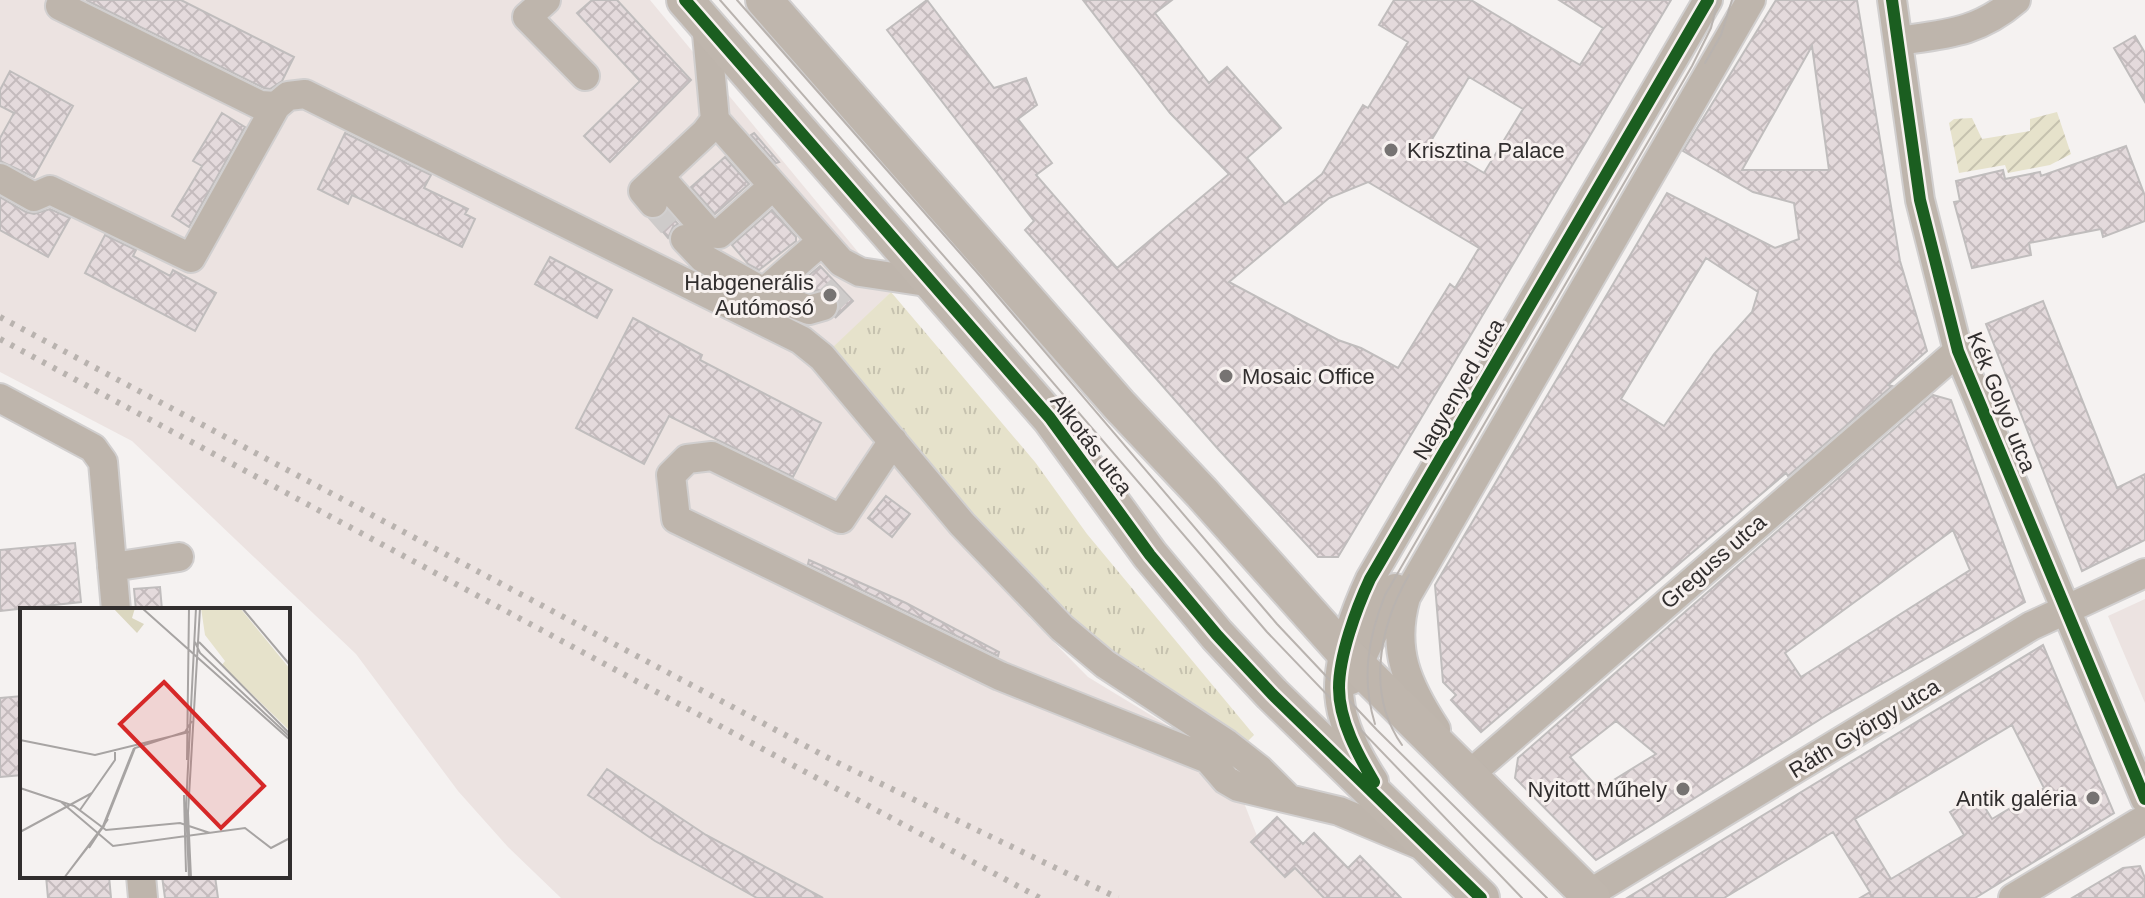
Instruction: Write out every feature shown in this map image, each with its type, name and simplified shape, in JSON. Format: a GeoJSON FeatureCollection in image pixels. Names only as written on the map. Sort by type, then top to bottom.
{"type":"FeatureCollection","features":[{"type":"Feature","properties":{"kind":"main road","name":"Alkotás utca"},"geometry":{"type":"LineString","coordinates":[[764,0],[1119,405],[1351,659],[1590,896]]}},
{"type":"Feature","properties":{"kind":"main road","name":"Alkotás utca"},"geometry":{"type":"LineString","coordinates":[[695,12],[1050,418],[1150,555],[1217,635],[1272,694],[1481,898]]}},
{"type":"Feature","properties":{"kind":"street"},"geometry":{"type":"LineString","coordinates":[[546,0],[527,17],[585,76]]}},
{"type":"Feature","properties":{"kind":"street"},"geometry":{"type":"LineString","coordinates":[[1723,50],[1742,0]]}},
{"type":"Feature","properties":{"kind":"street"},"geometry":{"type":"LineString","coordinates":[[1465,770],[1416,699],[1407,676],[1400,652],[1399,619],[1406,597],[1751,0]]}},
{"type":"Feature","properties":{"kind":"street","name":"Kék Golyó utca"},"geometry":{"type":"LineString","coordinates":[[1892,0],[1920,200],[1958,351],[2145,799]]}},
{"type":"Feature","properties":{"kind":"street"},"geometry":{"type":"LineString","coordinates":[[1898,41],[1971,29],[2001,13],[2016,0]]}},
{"type":"Feature","properties":{"kind":"street","name":"Nagyenyed utca"},"geometry":{"type":"LineString","coordinates":[[1392,809],[1356,752],[1339,689],[1351,659],[1359,602],[1711,2]]}},
{"type":"Feature","properties":{"kind":"street"},"geometry":{"type":"LineString","coordinates":[[60,6],[260,105],[276,106]]}},
{"type":"Feature","properties":{"kind":"street"},"geometry":{"type":"LineString","coordinates":[[695,12],[715,120],[841,262],[841,289]]}},
{"type":"Feature","properties":{"kind":"street"},"geometry":{"type":"LineString","coordinates":[[0,178],[34,197],[50,190],[191,258],[276,106],[288,96],[305,94],[785,331],[822,357],[962,524],[1062,628],[1105,664],[1227,744],[1259,769],[1288,798]]}},
{"type":"Feature","properties":{"kind":"street"},"geometry":{"type":"LineString","coordinates":[[715,120],[656,190],[709,233],[719,234],[773,186]]}},
{"type":"Feature","properties":{"kind":"street"},"geometry":{"type":"LineString","coordinates":[[685,239],[703,258],[764,292],[809,310],[841,289],[933,283]]}},
{"type":"Feature","properties":{"kind":"street"},"geometry":{"type":"LineString","coordinates":[[764,292],[822,241]]}},
{"type":"Feature","properties":{"kind":"street","name":"Greguss utca"},"geometry":{"type":"LineString","coordinates":[[1465,770],[1958,351]]}},
{"type":"Feature","properties":{"kind":"street"},"geometry":{"type":"LineString","coordinates":[[0,398],[93,448],[103,462],[116,608]]}},
{"type":"Feature","properties":{"kind":"street"},"geometry":{"type":"LineString","coordinates":[[893,441],[841,519],[712,456],[687,459],[671,475],[676,519],[1000,676],[1208,759],[1226,780],[1238,787],[1363,820],[1434,851]]}},
{"type":"Feature","properties":{"kind":"street"},"geometry":{"type":"LineString","coordinates":[[112,567],[179,557]]}},
{"type":"Feature","properties":{"kind":"street","name":"Ráth György utca"},"geometry":{"type":"LineString","coordinates":[[1590,896],[2031,626],[2145,573]]}},
{"type":"Feature","properties":{"kind":"street"},"geometry":{"type":"LineString","coordinates":[[2013,898],[2145,819]]}},
{"type":"Feature","properties":{"kind":"street"},"geometry":{"type":"LineString","coordinates":[[141,878],[143,898]]}},
{"type":"Feature","properties":{"kind":"shaded area"},"geometry":{"type":"Polygon","coordinates":[[[0,0],[650,0],[891,292],[833,348],[1057,604],[1029,617],[1088,677],[1228,762],[1257,836],[1251,842],[1284,877],[1295,868],[1324,898],[561,898],[508,847],[458,791],[356,654],[132,441],[0,372],[0,0]]]}},
{"type":"Feature","properties":{"kind":"shaded area"},"geometry":{"type":"Polygon","coordinates":[[[2145,599],[2145,703],[2108,616],[2145,599]]]}},
{"type":"Feature","properties":{"kind":"green space"},"geometry":{"type":"Polygon","coordinates":[[[2057,112],[2071,154],[2050,165],[2008,173],[2005,165],[1959,173],[1949,123],[1954,119],[1972,118],[1982,139],[2030,131],[2030,119],[2057,112]]]}},
{"type":"Feature","properties":{"kind":"green space"},"geometry":{"type":"Polygon","coordinates":[[[891,292],[1035,462],[1087,534],[1254,735],[1246,743],[1097,644],[970,517],[832,348],[891,292]]]}},
{"type":"Feature","properties":{"kind":"building"},"geometry":{"type":"Polygon","coordinates":[[[86,0],[181,0],[294,57],[282,81],[270,89],[264,88],[86,0]]]}},
{"type":"Feature","properties":{"kind":"building"},"geometry":{"type":"Polygon","coordinates":[[[592,0],[617,0],[691,80],[610,162],[584,136],[640,81],[577,13],[592,0]]]}},
{"type":"Feature","properties":{"kind":"building"},"geometry":{"type":"Polygon","coordinates":[[[927,0],[994,88],[1026,78],[1037,105],[1018,119],[1052,163],[1036,175],[1117,268],[1229,174],[1170,113],[1083,0],[1172,0],[1155,13],[1209,83],[1227,67],[1281,128],[1247,158],[1285,204],[1322,174],[1363,105],[1368,108],[1408,42],[1379,25],[1394,0],[1471,0],[1580,65],[1603,28],[1559,0],[1671,0],[1338,557],[1318,557],[1025,230],[1034,221],[887,30],[927,0]],[[1469,77],[1431,141],[1484,173],[1523,109],[1469,77]],[[1368,182],[1329,198],[1229,282],[1398,368],[1450,284],[1455,288],[1479,248],[1368,182]]]}},
{"type":"Feature","properties":{"kind":"building"},"geometry":{"type":"Polygon","coordinates":[[[1776,0],[1857,0],[1900,261],[1927,351],[1888,385],[1892,386],[1788,476],[1786,473],[1481,732],[1451,700],[1456,695],[1443,682],[1435,585],[1667,193],[1775,248],[1799,239],[1794,203],[1753,192],[1683,151],[1776,0]],[[1812,46],[1742,170],[1829,170],[1812,46]],[[1706,258],[1621,399],[1664,426],[1714,354],[1752,312],[1758,292],[1706,258]]]}},
{"type":"Feature","properties":{"kind":"building"},"geometry":{"type":"Polygon","coordinates":[[[2135,36],[2145,53],[2145,102],[2114,48],[2135,36]]]}},
{"type":"Feature","properties":{"kind":"building"},"geometry":{"type":"Polygon","coordinates":[[[10,71],[73,106],[34,177],[0,161],[0,138],[14,113],[0,106],[0,90],[10,71]]]}},
{"type":"Feature","properties":{"kind":"building"},"geometry":{"type":"Polygon","coordinates":[[[222,113],[245,127],[189,227],[172,216],[202,166],[193,161],[222,113]]]}},
{"type":"Feature","properties":{"kind":"building"},"geometry":{"type":"Polygon","coordinates":[[[345,133],[431,175],[424,188],[468,209],[465,214],[475,219],[462,247],[352,195],[348,204],[318,189],[345,133]]]}},
{"type":"Feature","properties":{"kind":"building"},"geometry":{"type":"Polygon","coordinates":[[[754,133],[779,162],[776,163],[751,135],[754,133]]]}},
{"type":"Feature","properties":{"kind":"building"},"geometry":{"type":"Polygon","coordinates":[[[2126,146],[2145,196],[2145,221],[2103,237],[2101,229],[2029,243],[2031,255],[1972,268],[1954,202],[1960,201],[1956,181],[2003,170],[2005,179],[2040,172],[2041,176],[2126,146]]]}},
{"type":"Feature","properties":{"kind":"building"},"geometry":{"type":"Polygon","coordinates":[[[725,157],[749,184],[715,214],[691,187],[725,157]]]}},
{"type":"Feature","properties":{"kind":"building"},"geometry":{"type":"Polygon","coordinates":[[[0,197],[26,212],[34,214],[50,209],[70,218],[48,257],[0,230],[0,197]]]}},
{"type":"Feature","properties":{"kind":"building"},"geometry":{"type":"Polygon","coordinates":[[[772,210],[796,237],[796,241],[759,270],[748,264],[732,245],[772,210]]]}},
{"type":"Feature","properties":{"kind":"building"},"geometry":{"type":"Polygon","coordinates":[[[667,211],[678,224],[668,238],[653,220],[667,211]]]}},
{"type":"Feature","properties":{"kind":"building"},"geometry":{"type":"Polygon","coordinates":[[[105,235],[136,250],[133,256],[170,276],[173,270],[216,293],[195,331],[85,273],[105,235]]]}},
{"type":"Feature","properties":{"kind":"building"},"geometry":{"type":"Polygon","coordinates":[[[550,257],[612,290],[597,318],[535,284],[550,257]]]}},
{"type":"Feature","properties":{"kind":"building"},"geometry":{"type":"Polygon","coordinates":[[[820,266],[853,301],[835,318],[840,309],[835,294],[826,289],[810,292],[801,282],[820,266]]]}},
{"type":"Feature","properties":{"kind":"building"},"geometry":{"type":"Polygon","coordinates":[[[2043,301],[2117,488],[2145,474],[2145,540],[2082,571],[1986,324],[2043,301]]]}},
{"type":"Feature","properties":{"kind":"building"},"geometry":{"type":"Polygon","coordinates":[[[633,318],[702,355],[700,360],[821,423],[793,477],[669,416],[644,464],[576,428],[633,318]]]}},
{"type":"Feature","properties":{"kind":"building"},"geometry":{"type":"Polygon","coordinates":[[[1933,395],[1951,400],[2025,602],[1827,715],[1596,860],[1515,778],[1518,758],[1933,395]],[[1953,530],[1785,653],[1801,677],[1970,570],[1953,530]],[[1616,721],[1570,757],[1599,789],[1656,754],[1616,721]]]}},
{"type":"Feature","properties":{"kind":"building"},"geometry":{"type":"Polygon","coordinates":[[[886,496],[910,514],[892,537],[868,518],[886,496]]]}},
{"type":"Feature","properties":{"kind":"building"},"geometry":{"type":"Polygon","coordinates":[[[75,543],[81,602],[0,611],[0,550],[75,543]]]}},
{"type":"Feature","properties":{"kind":"building"},"geometry":{"type":"Polygon","coordinates":[[[809,560],[906,603],[999,652],[998,656],[808,564],[809,560]]]}},
{"type":"Feature","properties":{"kind":"building"},"geometry":{"type":"Polygon","coordinates":[[[160,587],[162,608],[136,608],[134,589],[160,587]]]}},
{"type":"Feature","properties":{"kind":"building"},"geometry":{"type":"Polygon","coordinates":[[[2043,645],[2114,813],[1975,898],[1860,898],[1870,892],[1833,832],[1724,898],[1627,898],[2043,645]],[[2012,725],[1855,819],[1891,879],[1964,835],[1950,812],[1977,795],[1992,819],[2044,788],[2012,725]]]}},
{"type":"Feature","properties":{"kind":"building"},"geometry":{"type":"Polygon","coordinates":[[[20,696],[20,775],[0,777],[0,698],[20,696]]]}},
{"type":"Feature","properties":{"kind":"building"},"geometry":{"type":"Polygon","coordinates":[[[607,769],[706,835],[823,898],[757,898],[655,841],[588,795],[607,769]]]}},
{"type":"Feature","properties":{"kind":"building"},"geometry":{"type":"Polygon","coordinates":[[[1277,817],[1303,844],[1314,833],[1348,868],[1360,856],[1401,898],[1324,898],[1295,868],[1285,877],[1251,842],[1277,817]]]}},
{"type":"Feature","properties":{"kind":"building"},"geometry":{"type":"Polygon","coordinates":[[[2140,866],[2145,878],[2145,898],[2072,898],[2123,868],[2140,866]]]}},
{"type":"Feature","properties":{"kind":"building"},"geometry":{"type":"Polygon","coordinates":[[[46,878],[109,878],[111,898],[48,898],[46,878]]]}},
{"type":"Feature","properties":{"kind":"building"},"geometry":{"type":"Polygon","coordinates":[[[162,878],[215,878],[218,898],[165,898],[162,878]]]}},
{"type":"Feature","properties":{"kind":"tunnel"},"geometry":{"type":"LineString","coordinates":[[653,203],[685,239]]}},
{"type":"Feature","properties":{"kind":"tunnel"},"geometry":{"type":"LineString","coordinates":[[823,306],[841,289]]}},
{"type":"Feature","properties":{"kind":"tram line"},"geometry":{"type":"LineString","coordinates":[[720,0],[1267,632],[1522,898]]}},
{"type":"Feature","properties":{"kind":"tram line"},"geometry":{"type":"LineString","coordinates":[[737,0],[981,277],[1277,624],[1377,730],[1547,898]]}},
{"type":"Feature","properties":{"kind":"tram line"},"geometry":{"type":"LineString","coordinates":[[1375,724],[1368,691],[1368,659],[1374,627],[1385,595],[1692,66],[1711,28],[1718,0]]}},
{"type":"Feature","properties":{"kind":"tram line"},"geometry":{"type":"LineString","coordinates":[[1705,63],[1721,35],[1732,0]]}},
{"type":"Feature","properties":{"kind":"tram line"},"geometry":{"type":"LineString","coordinates":[[1402,745],[1391,725],[1380,683],[1384,638],[1390,616],[1409,575]]}},
{"type":"Feature","properties":{"kind":"railway"},"geometry":{"type":"LineString","coordinates":[[0,317],[836,762],[1118,898]]}},
{"type":"Feature","properties":{"kind":"railway"},"geometry":{"type":"LineString","coordinates":[[0,339],[1040,898]]}},
{"type":"Feature","properties":{"kind":"cycle path"},"geometry":{"type":"LineString","coordinates":[[685,0],[1050,418],[1150,555],[1217,635],[1272,694],[1481,898]]}},
{"type":"Feature","properties":{"kind":"cycle path"},"geometry":{"type":"LineString","coordinates":[[1374,782],[1346,725],[1339,688],[1345,647],[1370,579],[1708,0]]}},
{"type":"Feature","properties":{"kind":"cycle path"},"geometry":{"type":"LineString","coordinates":[[1892,0],[1920,200],[1958,351],[2145,799]]}},
{"type":"Feature","properties":{"kind":"place","name":"Krisztina Palace"},"geometry":{"type":"Point","coordinates":[1391,150]}},
{"type":"Feature","properties":{"kind":"place","name":"Habgenerális Autómosó"},"geometry":{"type":"Point","coordinates":[830,295]}},
{"type":"Feature","properties":{"kind":"place","name":"Mosaic Office"},"geometry":{"type":"Point","coordinates":[1226,376]}},
{"type":"Feature","properties":{"kind":"place","name":"Nyitott Műhely"},"geometry":{"type":"Point","coordinates":[1683,789]}},
{"type":"Feature","properties":{"kind":"place","name":"Antik galéria"},"geometry":{"type":"Point","coordinates":[2093,798]}}]}
